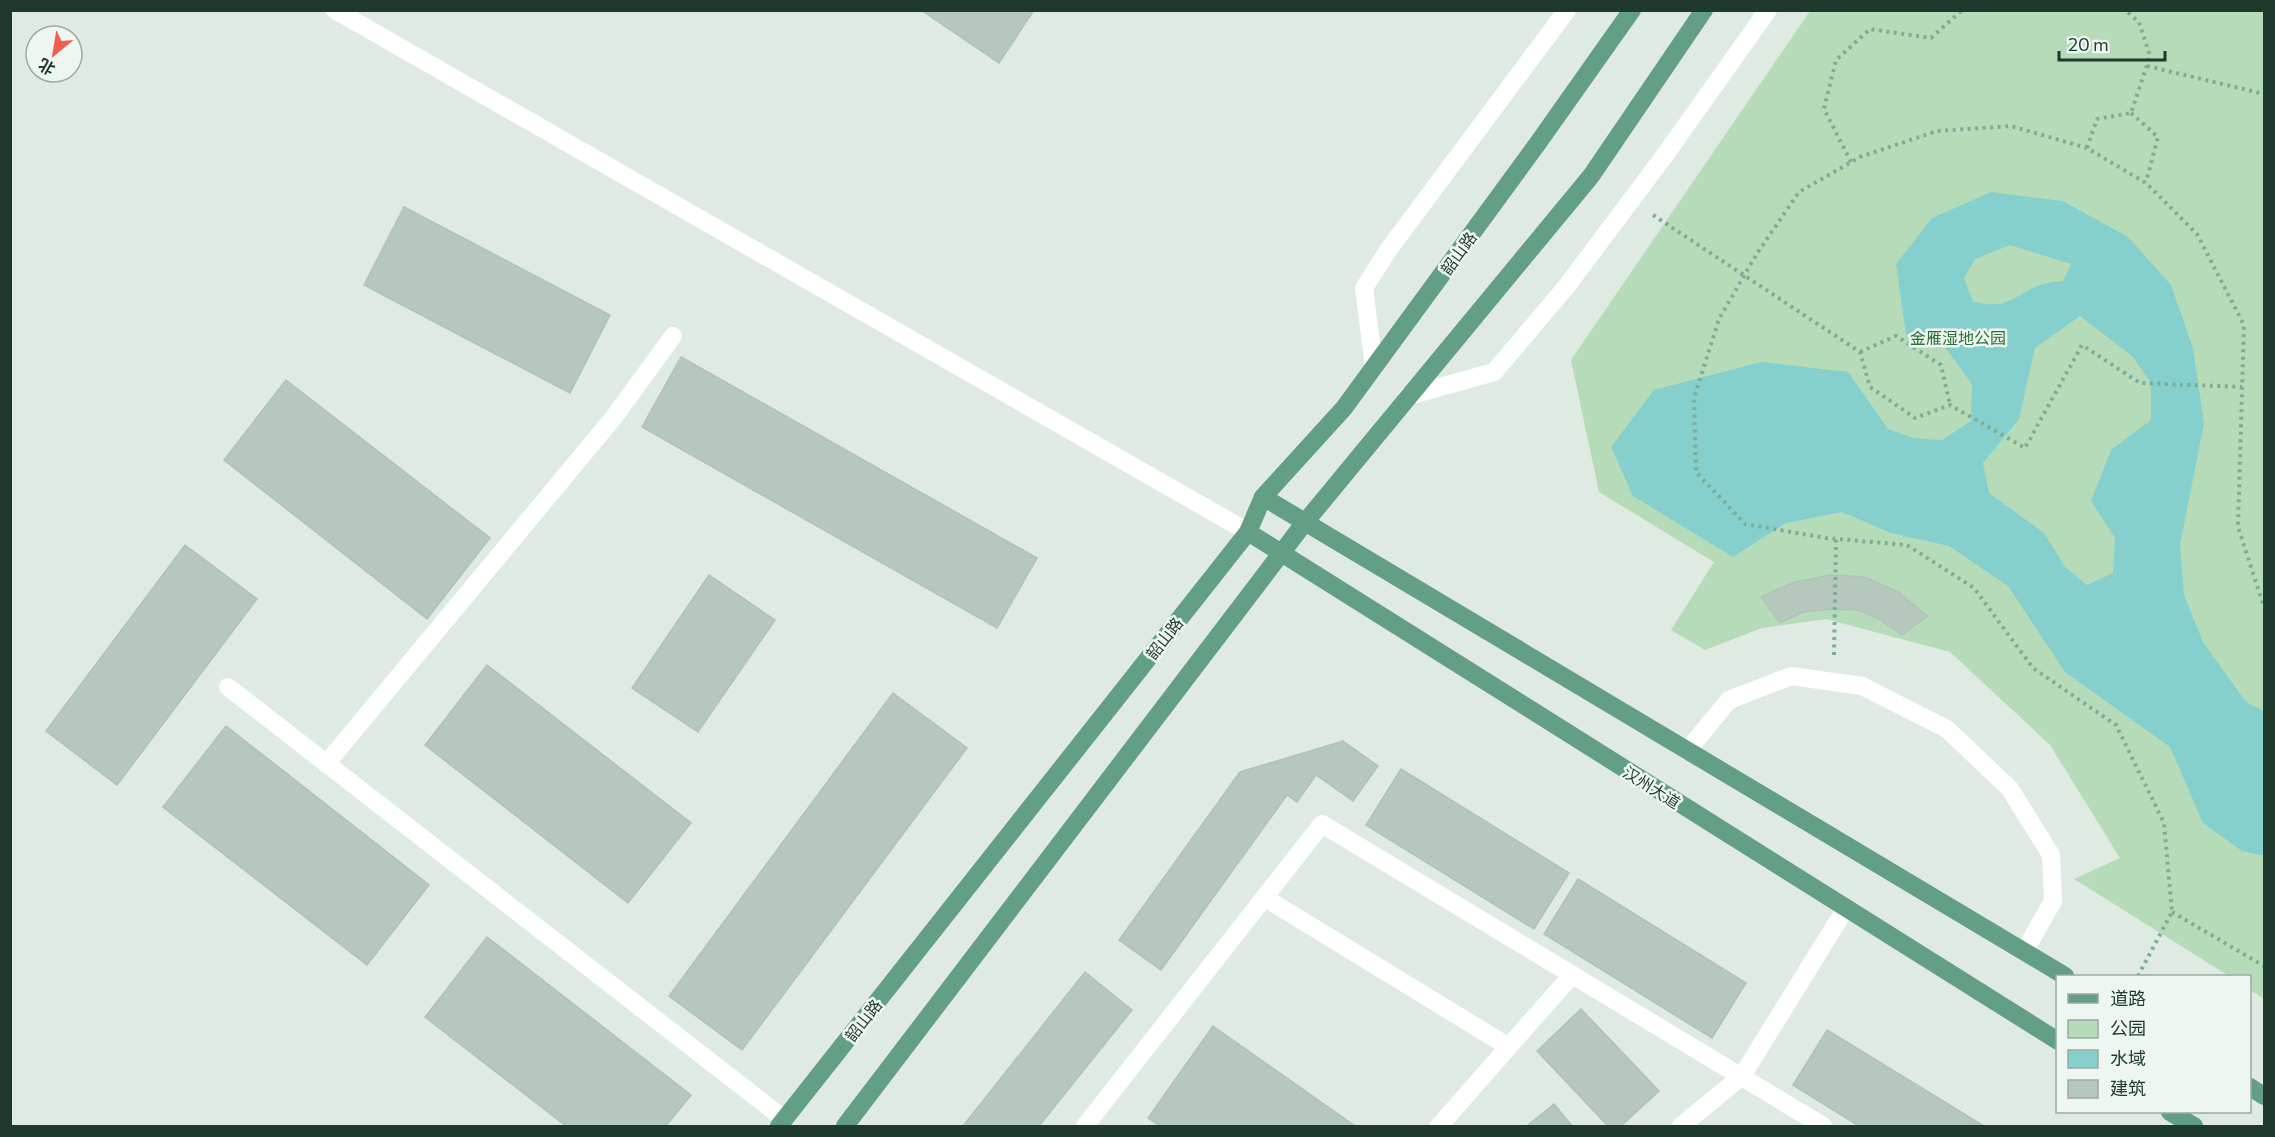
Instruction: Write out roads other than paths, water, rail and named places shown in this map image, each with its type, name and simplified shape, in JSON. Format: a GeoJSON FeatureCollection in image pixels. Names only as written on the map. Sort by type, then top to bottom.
{"type":"FeatureCollection","features":[{"type":"Feature","properties":{"kind":"main road","name":"韶山路"},"geometry":{"type":"LineString","coordinates":[[781,1123],[1248,532],[1263,497],[1344,408],[1538,143],[1632,10]]}},
{"type":"Feature","properties":{"kind":"main road"},"geometry":{"type":"LineString","coordinates":[[845,1126],[1305,523],[1591,176],[1704,10]]}},
{"type":"Feature","properties":{"kind":"main road"},"geometry":{"type":"LineString","coordinates":[[1263,497],[2063,975]]}},
{"type":"Feature","properties":{"kind":"main road","name":"汉州大道"},"geometry":{"type":"LineString","coordinates":[[1248,532],[2056,1040]]}},
{"type":"Feature","properties":{"kind":"main road"},"geometry":{"type":"LineString","coordinates":[[2251,1088],[2265,1096]]}},
{"type":"Feature","properties":{"kind":"main road"},"geometry":{"type":"LineString","coordinates":[[2172,1113],[2194,1126]]}},
{"type":"Feature","properties":{"kind":"street"},"geometry":{"type":"LineString","coordinates":[[335,10],[1248,532]]}},
{"type":"Feature","properties":{"kind":"street"},"geometry":{"type":"LineString","coordinates":[[1374,367],[1364,288],[1396,239],[1567,10]]}},
{"type":"Feature","properties":{"kind":"street"},"geometry":{"type":"LineString","coordinates":[[1408,396],[1494,372],[1566,287],[1631,201],[1768,10]]}},
{"type":"Feature","properties":{"kind":"street"},"geometry":{"type":"LineString","coordinates":[[326,764],[614,417],[674,336]]}},
{"type":"Feature","properties":{"kind":"street"},"geometry":{"type":"LineString","coordinates":[[1687,752],[1729,700],[1791,676],[1862,686],[1947,729],[2010,789],[2051,855],[2052,901],[2024,952]]}},
{"type":"Feature","properties":{"kind":"street"},"geometry":{"type":"LineString","coordinates":[[228,687],[781,1123]]}},
{"type":"Feature","properties":{"kind":"street"},"geometry":{"type":"LineString","coordinates":[[1085,1126],[1322,824],[1823,1126]]}},
{"type":"Feature","properties":{"kind":"street"},"geometry":{"type":"LineString","coordinates":[[1265,898],[1509,1047]]}},
{"type":"Feature","properties":{"kind":"street"},"geometry":{"type":"LineString","coordinates":[[1681,1126],[1742,1076],[1846,908]]}},
{"type":"Feature","properties":{"kind":"street"},"geometry":{"type":"LineString","coordinates":[[1439,1126],[1572,975]]}},
{"type":"Feature","properties":{"kind":"water"},"geometry":{"type":"Polygon","coordinates":[[[1991,192],[2063,201],[2128,237],[2171,285],[2193,348],[2204,423],[2180,545],[2184,595],[2203,642],[2246,702],[2264,711],[2264,856],[2242,851],[2203,823],[2170,747],[2065,672],[2008,586],[1949,546],[1891,533],[1842,512],[1786,523],[1733,557],[1633,496],[1611,447],[1654,390],[1761,362],[1848,372],[1888,429],[1913,438],[1942,440],[1971,421],[1972,384],[1944,346],[1906,334],[1896,264],[1932,218],[1991,192]],[[2010,245],[1975,259],[1964,278],[1973,302],[2000,304],[2038,286],[2063,281],[2071,264],[2010,245]],[[2080,316],[2035,348],[2019,419],[1983,463],[1989,493],[2044,533],[2065,567],[2087,585],[2113,573],[2115,538],[2091,501],[2111,450],[2151,420],[2151,383],[2132,356],[2080,316]]]}},
{"type":"Feature","properties":{"kind":"park label","name":"金雁湿地公园"},"geometry":{"type":"Point","coordinates":[1958,337]}}]}
